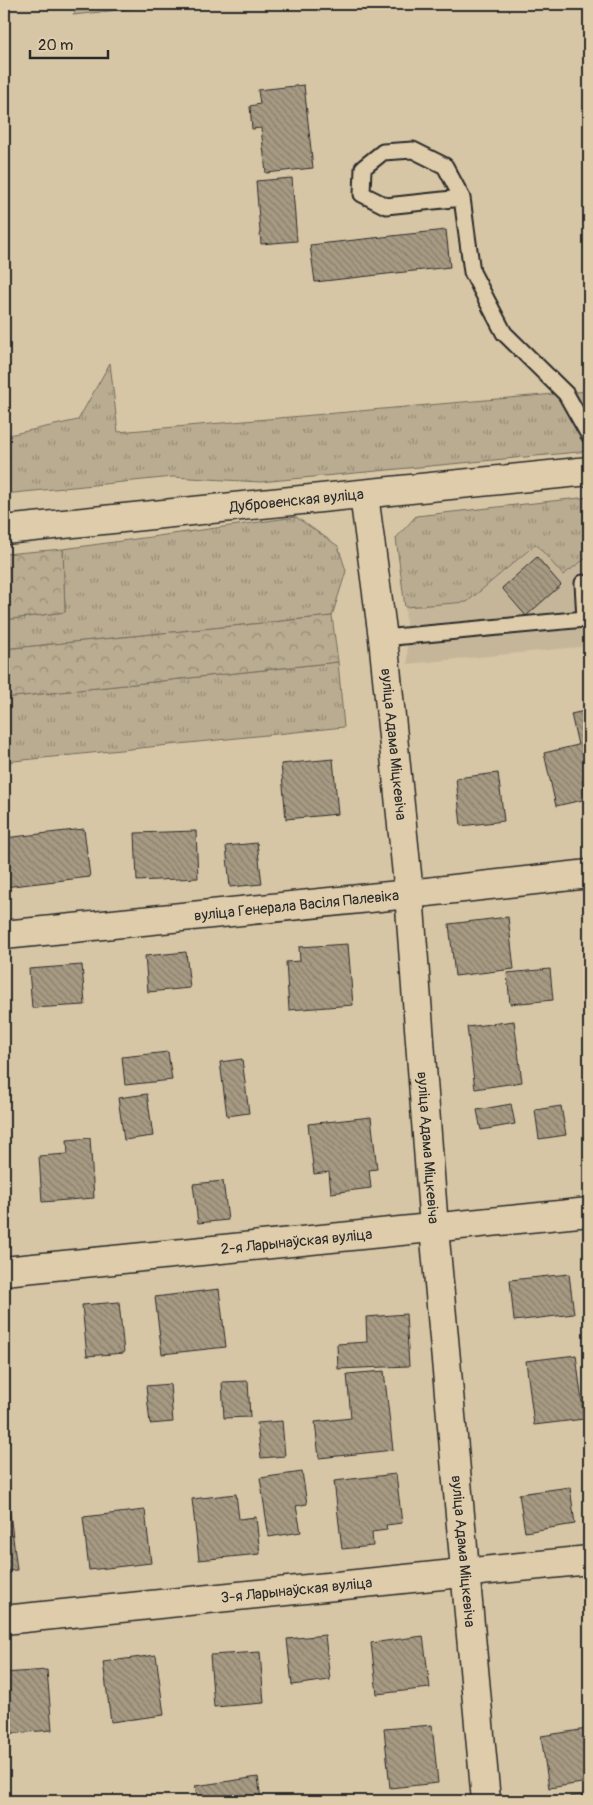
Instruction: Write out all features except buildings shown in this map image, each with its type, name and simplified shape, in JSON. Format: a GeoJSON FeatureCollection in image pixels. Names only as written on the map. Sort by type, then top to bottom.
{"type":"FeatureCollection","features":[{"type":"Feature","properties":{"kind":"street","name":"Дубровенская вуліца"},"geometry":{"type":"LineString","coordinates":[[4,530],[589,471]]}},
{"type":"Feature","properties":{"kind":"street","name":"вуліца Адама Міцкевіча"},"geometry":{"type":"LineString","coordinates":[[364,495],[383,638],[410,894],[434,1228],[486,1801]]}},
{"type":"Feature","properties":{"kind":"street","name":"вуліца Генерала Васіля Палевіка"},"geometry":{"type":"LineString","coordinates":[[4,935],[589,874]]}},
{"type":"Feature","properties":{"kind":"street","name":"2-я Ларынаўская вуліца"},"geometry":{"type":"LineString","coordinates":[[4,1271],[589,1212]]}},
{"type":"Feature","properties":{"kind":"street","name":"3-я Ларынаўская вуліца"},"geometry":{"type":"LineString","coordinates":[[4,1620],[589,1560]]}},
{"type":"Feature","properties":{"kind":"lane"},"geometry":{"type":"LineString","coordinates":[[462,198],[386,206],[362,194],[363,168],[383,152],[413,150],[445,166],[462,198],[472,272],[499,324],[504,333],[566,394],[589,435]]}},
{"type":"Feature","properties":{"kind":"lane"},"geometry":{"type":"LineString","coordinates":[[383,638],[585,619],[583,583]]}},
{"type":"Feature","properties":{"kind":"shaded area"},"geometry":{"type":"Polygon","coordinates":[[[537,544],[563,575],[589,556],[589,646],[408,664],[405,607],[467,602],[537,544]]]}},
{"type":"Feature","properties":{"kind":"green space"},"geometry":{"type":"Polygon","coordinates":[[[81,4],[173,4],[73,15],[81,4]]]}},
{"type":"Feature","properties":{"kind":"green space"},"geometry":{"type":"Polygon","coordinates":[[[110,363],[118,432],[589,391],[589,451],[260,482],[173,477],[4,494],[4,436],[78,420],[110,363]]]}},
{"type":"Feature","properties":{"kind":"green space"},"geometry":{"type":"Polygon","coordinates":[[[589,497],[589,556],[563,575],[536,544],[467,602],[405,607],[396,538],[416,516],[589,497]]]}},
{"type":"Feature","properties":{"kind":"green space"},"geometry":{"type":"Polygon","coordinates":[[[296,517],[338,546],[346,571],[332,616],[4,649],[4,620],[65,612],[63,549],[296,517]]]}},
{"type":"Feature","properties":{"kind":"green space"},"geometry":{"type":"Polygon","coordinates":[[[63,549],[65,612],[4,620],[4,554],[63,549]]]}},
{"type":"Feature","properties":{"kind":"green space"},"geometry":{"type":"Polygon","coordinates":[[[332,616],[338,662],[4,698],[4,649],[332,616]]]}},
{"type":"Feature","properties":{"kind":"green space"},"geometry":{"type":"Polygon","coordinates":[[[338,662],[344,727],[4,762],[4,698],[338,662]]]}}]}
